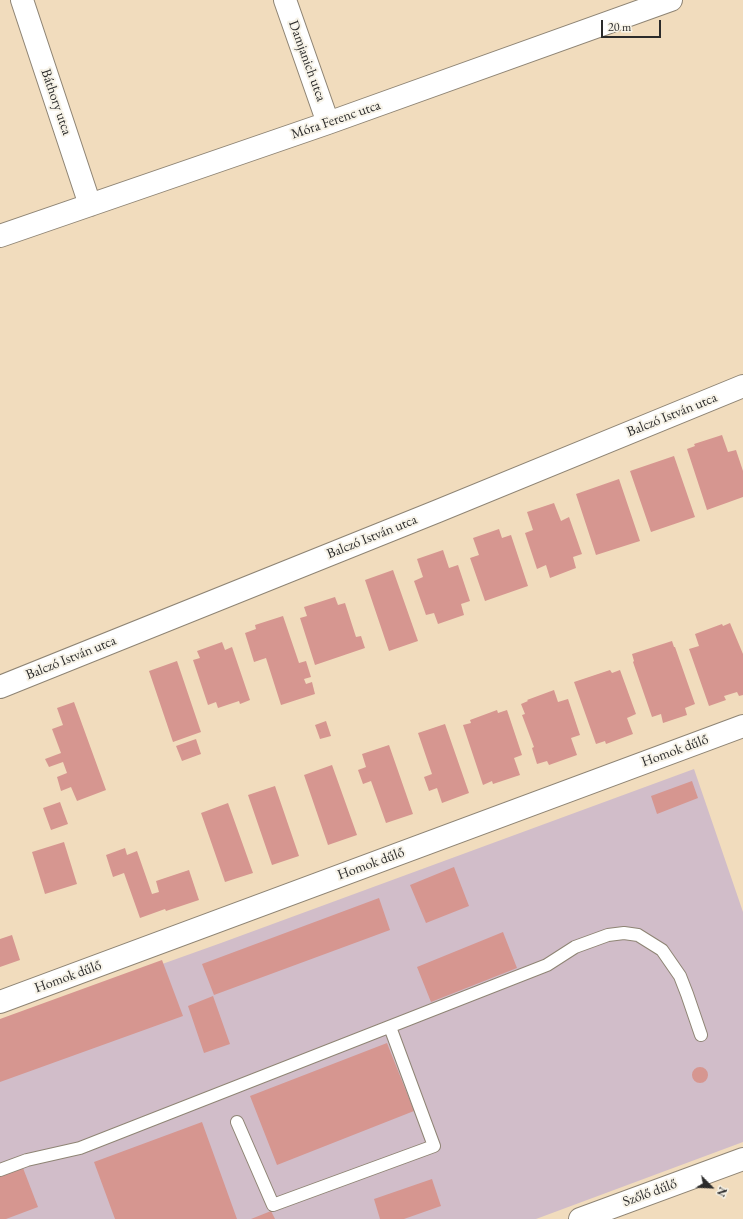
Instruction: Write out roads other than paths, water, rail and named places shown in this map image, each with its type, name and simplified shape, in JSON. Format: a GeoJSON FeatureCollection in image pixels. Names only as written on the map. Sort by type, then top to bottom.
{"type":"FeatureCollection","features":[{"type":"Feature","properties":{"kind":"street","name":"Báthory utca"},"geometry":{"type":"LineString","coordinates":[[22,0],[90,204]]}},
{"type":"Feature","properties":{"kind":"street","name":"Damjanich utca"},"geometry":{"type":"LineString","coordinates":[[285,0],[328,122]]}},
{"type":"Feature","properties":{"kind":"street","name":"Móra Ferenc utca"},"geometry":{"type":"LineString","coordinates":[[0,236],[328,122],[664,1]]}},
{"type":"Feature","properties":{"kind":"street","name":"Balczó István utca"},"geometry":{"type":"LineString","coordinates":[[0,687],[438,511],[743,386]]}},
{"type":"Feature","properties":{"kind":"street","name":"Homok dűlő"},"geometry":{"type":"LineString","coordinates":[[0,1002],[743,726]]}},
{"type":"Feature","properties":{"kind":"street","name":"Szőlő dűlő"},"geometry":{"type":"LineString","coordinates":[[580,1219],[743,1159]]}},
{"type":"Feature","properties":{"kind":"lane"},"geometry":{"type":"LineString","coordinates":[[0,1170],[28,1160],[80,1148],[547,965],[575,948],[608,935],[624,933],[638,935],[662,950],[680,976],[701,1035]]}},
{"type":"Feature","properties":{"kind":"lane"},"geometry":{"type":"LineString","coordinates":[[237,1122],[273,1204],[434,1146],[390,1027]]}}]}
